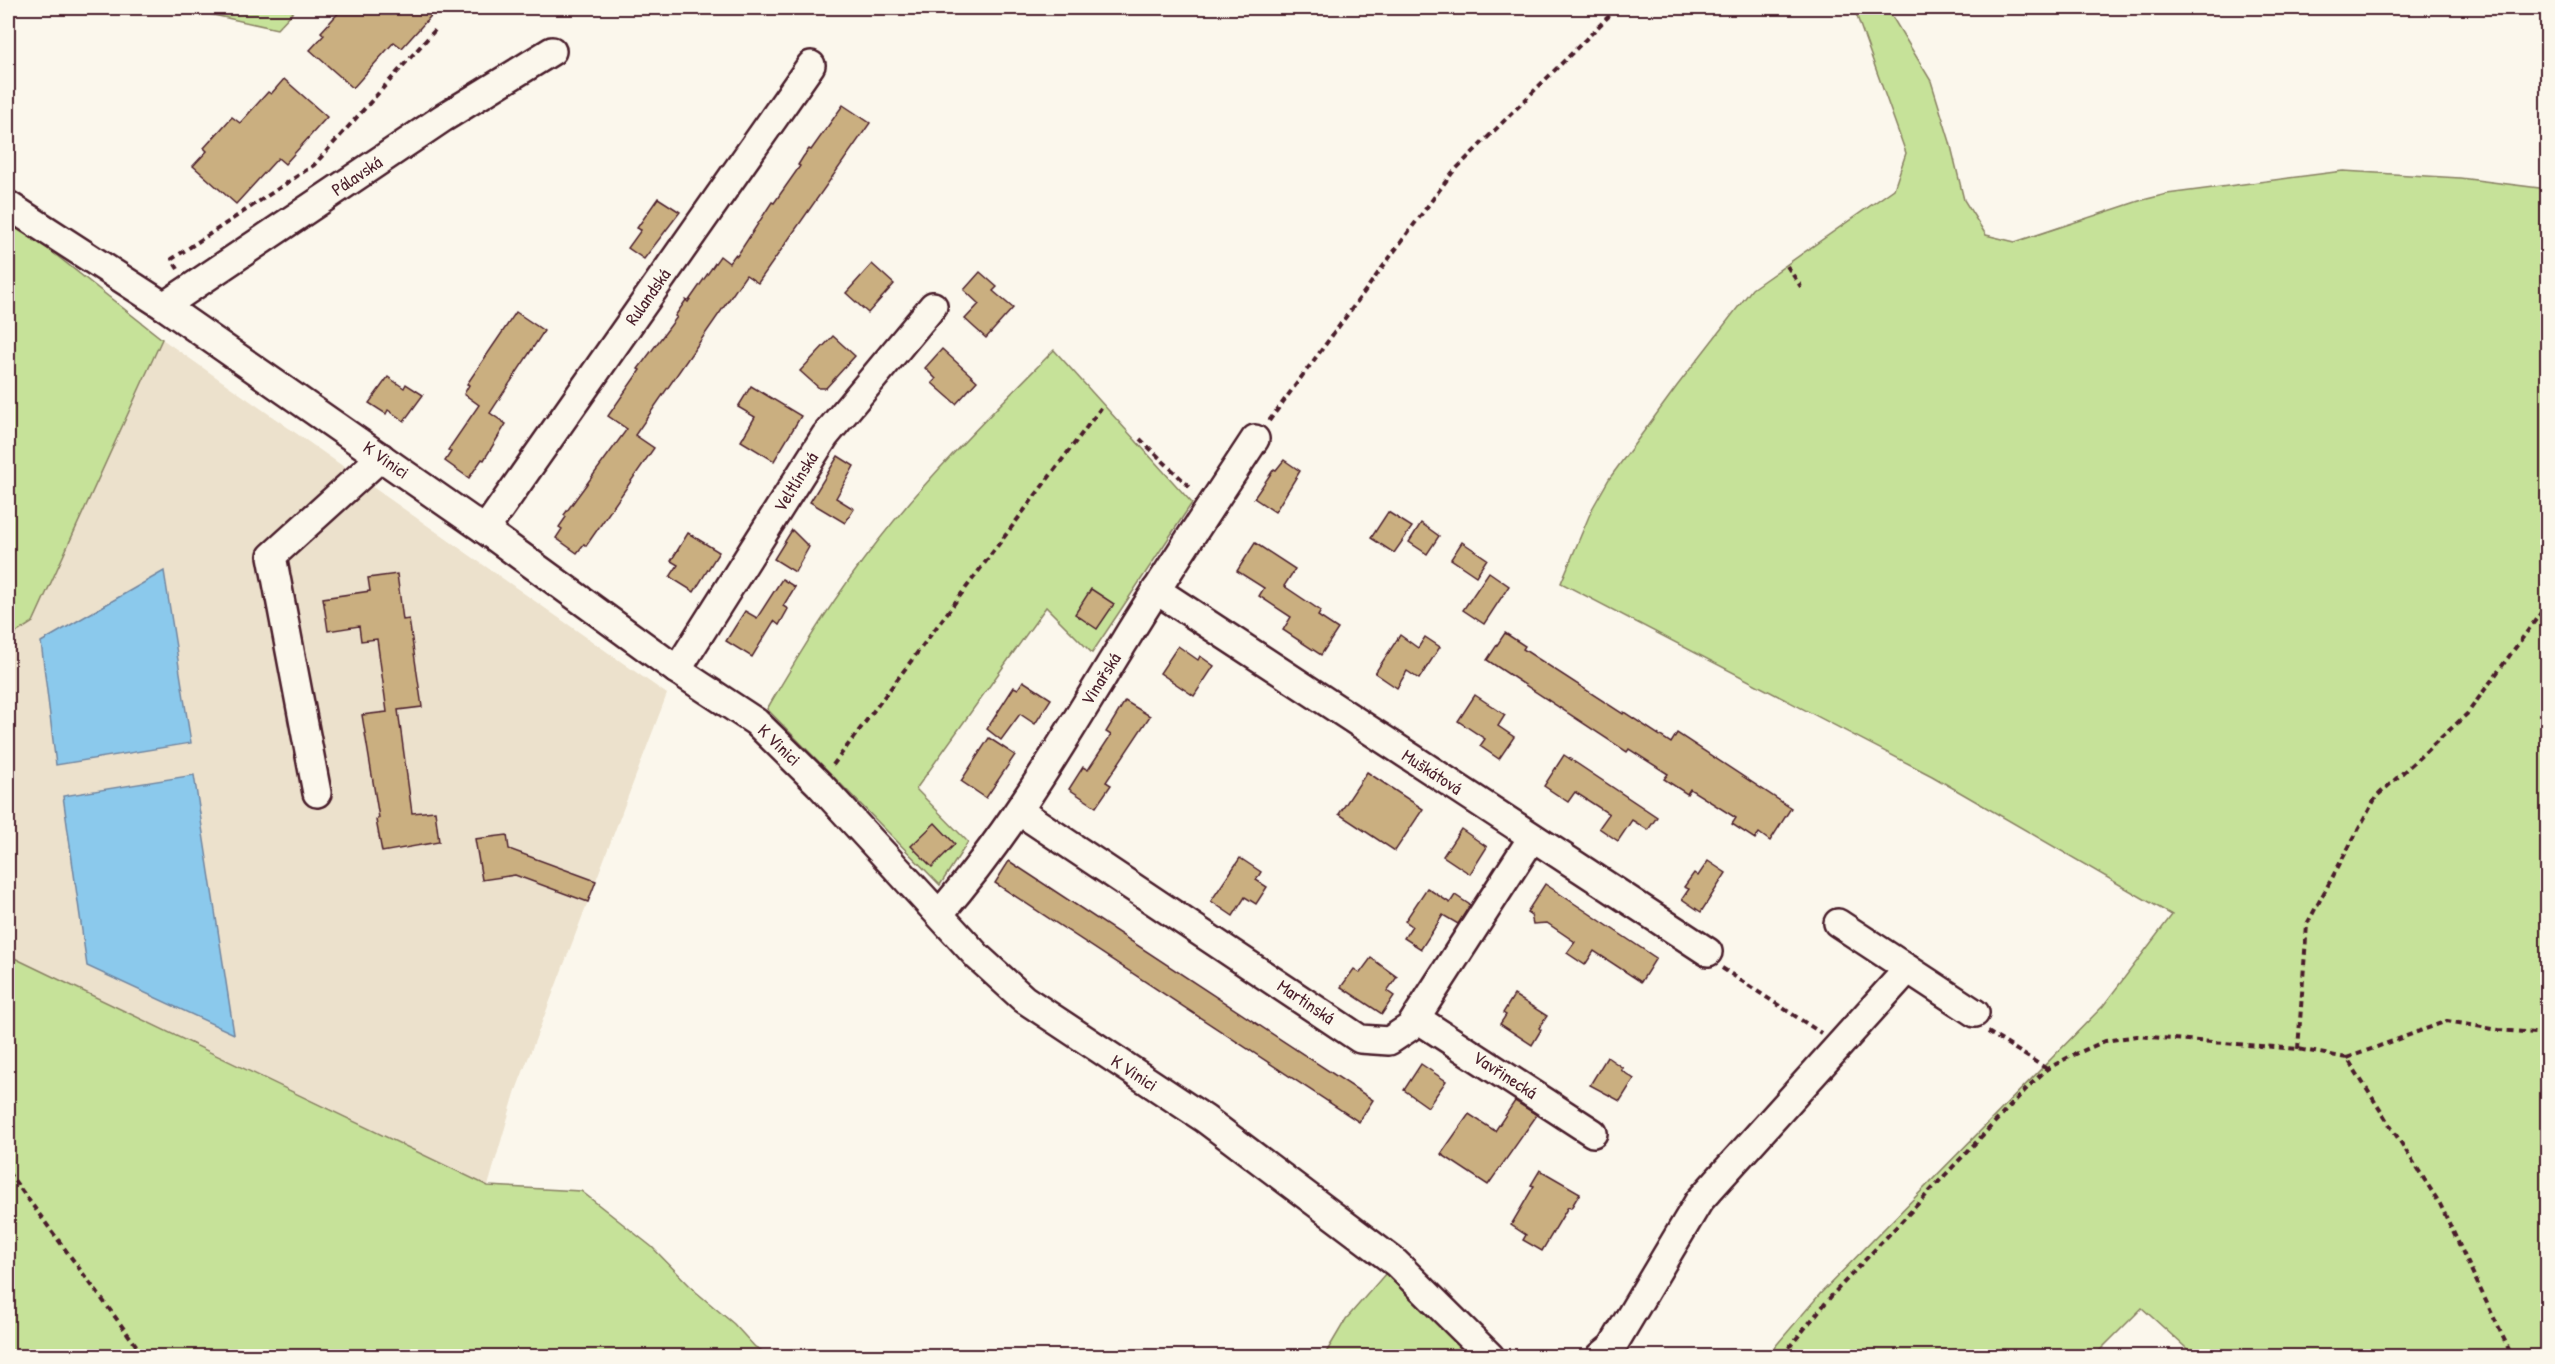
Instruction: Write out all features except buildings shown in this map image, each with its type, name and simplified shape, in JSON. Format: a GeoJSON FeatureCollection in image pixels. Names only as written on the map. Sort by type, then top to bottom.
{"type":"FeatureCollection","features":[{"type":"Feature","properties":{"kind":"street","name":"Pálavská"},"geometry":{"type":"LineString","coordinates":[[164,306],[443,118],[552,51]]}},
{"type":"Feature","properties":{"kind":"street","name":"Rulandská"},"geometry":{"type":"LineString","coordinates":[[485,530],[811,65]]}},
{"type":"Feature","properties":{"kind":"street","name":"K Vinici"},"geometry":{"type":"LineString","coordinates":[[8,205],[164,306],[485,530],[676,670],[756,722],[819,784],[978,957],[1024,999],[1205,1119],[1396,1263],[1490,1356]]}},
{"type":"Feature","properties":{"kind":"street","name":"Veltlínská"},"geometry":{"type":"LineString","coordinates":[[676,670],[825,436],[933,306]]}},
{"type":"Feature","properties":{"kind":"street","name":"Vinařská"},"geometry":{"type":"LineString","coordinates":[[940,913],[966,883],[1019,811],[1156,590],[1255,439]]}},
{"type":"Feature","properties":{"kind":"street"},"geometry":{"type":"LineString","coordinates":[[317,793],[272,556],[381,457]]}},
{"type":"Feature","properties":{"kind":"street","name":"Muškátová"},"geometry":{"type":"LineString","coordinates":[[1156,590],[1711,958]]}},
{"type":"Feature","properties":{"kind":"street","name":"Martinská"},"geometry":{"type":"LineString","coordinates":[[1019,811],[1360,1039],[1389,1041],[1410,1027],[1532,838]]}},
{"type":"Feature","properties":{"kind":"street"},"geometry":{"type":"LineString","coordinates":[[1838,923],[1975,1013]]}},
{"type":"Feature","properties":{"kind":"street"},"geometry":{"type":"LineString","coordinates":[[1601,1356],[1612,1347],[1699,1201],[1908,969]]}},
{"type":"Feature","properties":{"kind":"street","name":"Vavřinecká"},"geometry":{"type":"LineString","coordinates":[[1416,1018],[1593,1133]]}},
{"type":"Feature","properties":{"kind":"path"},"geometry":{"type":"LineString","coordinates":[[1255,439],[1452,173],[1617,8]]}},
{"type":"Feature","properties":{"kind":"path"},"geometry":{"type":"LineString","coordinates":[[181,273],[172,259],[314,165],[436,29]]}},
{"type":"Feature","properties":{"kind":"path"},"geometry":{"type":"LineString","coordinates":[[1786,266],[1801,287]]}},
{"type":"Feature","properties":{"kind":"path"},"geometry":{"type":"LineString","coordinates":[[819,784],[1101,408]]}},
{"type":"Feature","properties":{"kind":"path"},"geometry":{"type":"LineString","coordinates":[[1140,439],[1210,508]]}},
{"type":"Feature","properties":{"kind":"path"},"geometry":{"type":"LineString","coordinates":[[2298,1049],[2307,924],[2376,797],[2467,714],[2547,603]]}},
{"type":"Feature","properties":{"kind":"path"},"geometry":{"type":"LineString","coordinates":[[1711,958],[1839,1045]]}},
{"type":"Feature","properties":{"kind":"path"},"geometry":{"type":"LineString","coordinates":[[1975,1013],[1970,1021],[2047,1070]]}},
{"type":"Feature","properties":{"kind":"path"},"geometry":{"type":"LineString","coordinates":[[1782,1356],[1833,1294],[2047,1070],[2105,1041],[2137,1036],[2298,1049],[2347,1058],[2447,1021],[2499,1030],[2547,1034]]}},
{"type":"Feature","properties":{"kind":"path"},"geometry":{"type":"LineString","coordinates":[[2347,1058],[2440,1204],[2512,1356]]}},
{"type":"Feature","properties":{"kind":"path"},"geometry":{"type":"LineString","coordinates":[[8,1172],[144,1356]]}},
{"type":"Feature","properties":{"kind":"shaded area"},"geometry":{"type":"Polygon","coordinates":[[[162,339],[667,694],[515,1093],[488,1186],[8,955],[8,638],[33,622],[162,339]]]}},
{"type":"Feature","properties":{"kind":"green space"},"geometry":{"type":"Polygon","coordinates":[[[182,8],[277,8],[294,11],[277,29],[182,8]]]}},
{"type":"Feature","properties":{"kind":"green space"},"geometry":{"type":"Polygon","coordinates":[[[1854,8],[1887,8],[1931,81],[1950,142],[1964,200],[1986,235],[2015,242],[2167,194],[2343,171],[2460,178],[2547,189],[2547,1356],[2195,1356],[2142,1308],[2094,1356],[1767,1356],[1820,1294],[2103,1006],[2172,915],[1932,776],[1561,583],[1592,509],[1609,479],[1752,289],[1894,189],[1906,153],[1854,8]]]}},
{"type":"Feature","properties":{"kind":"green space"},"geometry":{"type":"Polygon","coordinates":[[[8,217],[162,339],[33,622],[8,638],[8,217]]]}},
{"type":"Feature","properties":{"kind":"green space"},"geometry":{"type":"Polygon","coordinates":[[[1054,350],[1192,503],[1092,653],[1046,607],[916,789],[968,842],[940,885],[767,709],[820,623],[878,541],[941,467],[1054,350]]]}},
{"type":"Feature","properties":{"kind":"green space"},"geometry":{"type":"Polygon","coordinates":[[[8,955],[488,1186],[581,1191],[652,1247],[696,1292],[761,1350],[761,1356],[8,1356],[8,955]]]}},
{"type":"Feature","properties":{"kind":"green space"},"geometry":{"type":"Polygon","coordinates":[[[1386,1273],[1472,1356],[1324,1356],[1346,1319],[1386,1273]]]}},
{"type":"Feature","properties":{"kind":"water"},"geometry":{"type":"Polygon","coordinates":[[[164,571],[191,743],[56,765],[41,642],[164,571]]]}},
{"type":"Feature","properties":{"kind":"water"},"geometry":{"type":"Polygon","coordinates":[[[194,775],[234,1034],[87,966],[63,796],[194,775]]]}}]}
